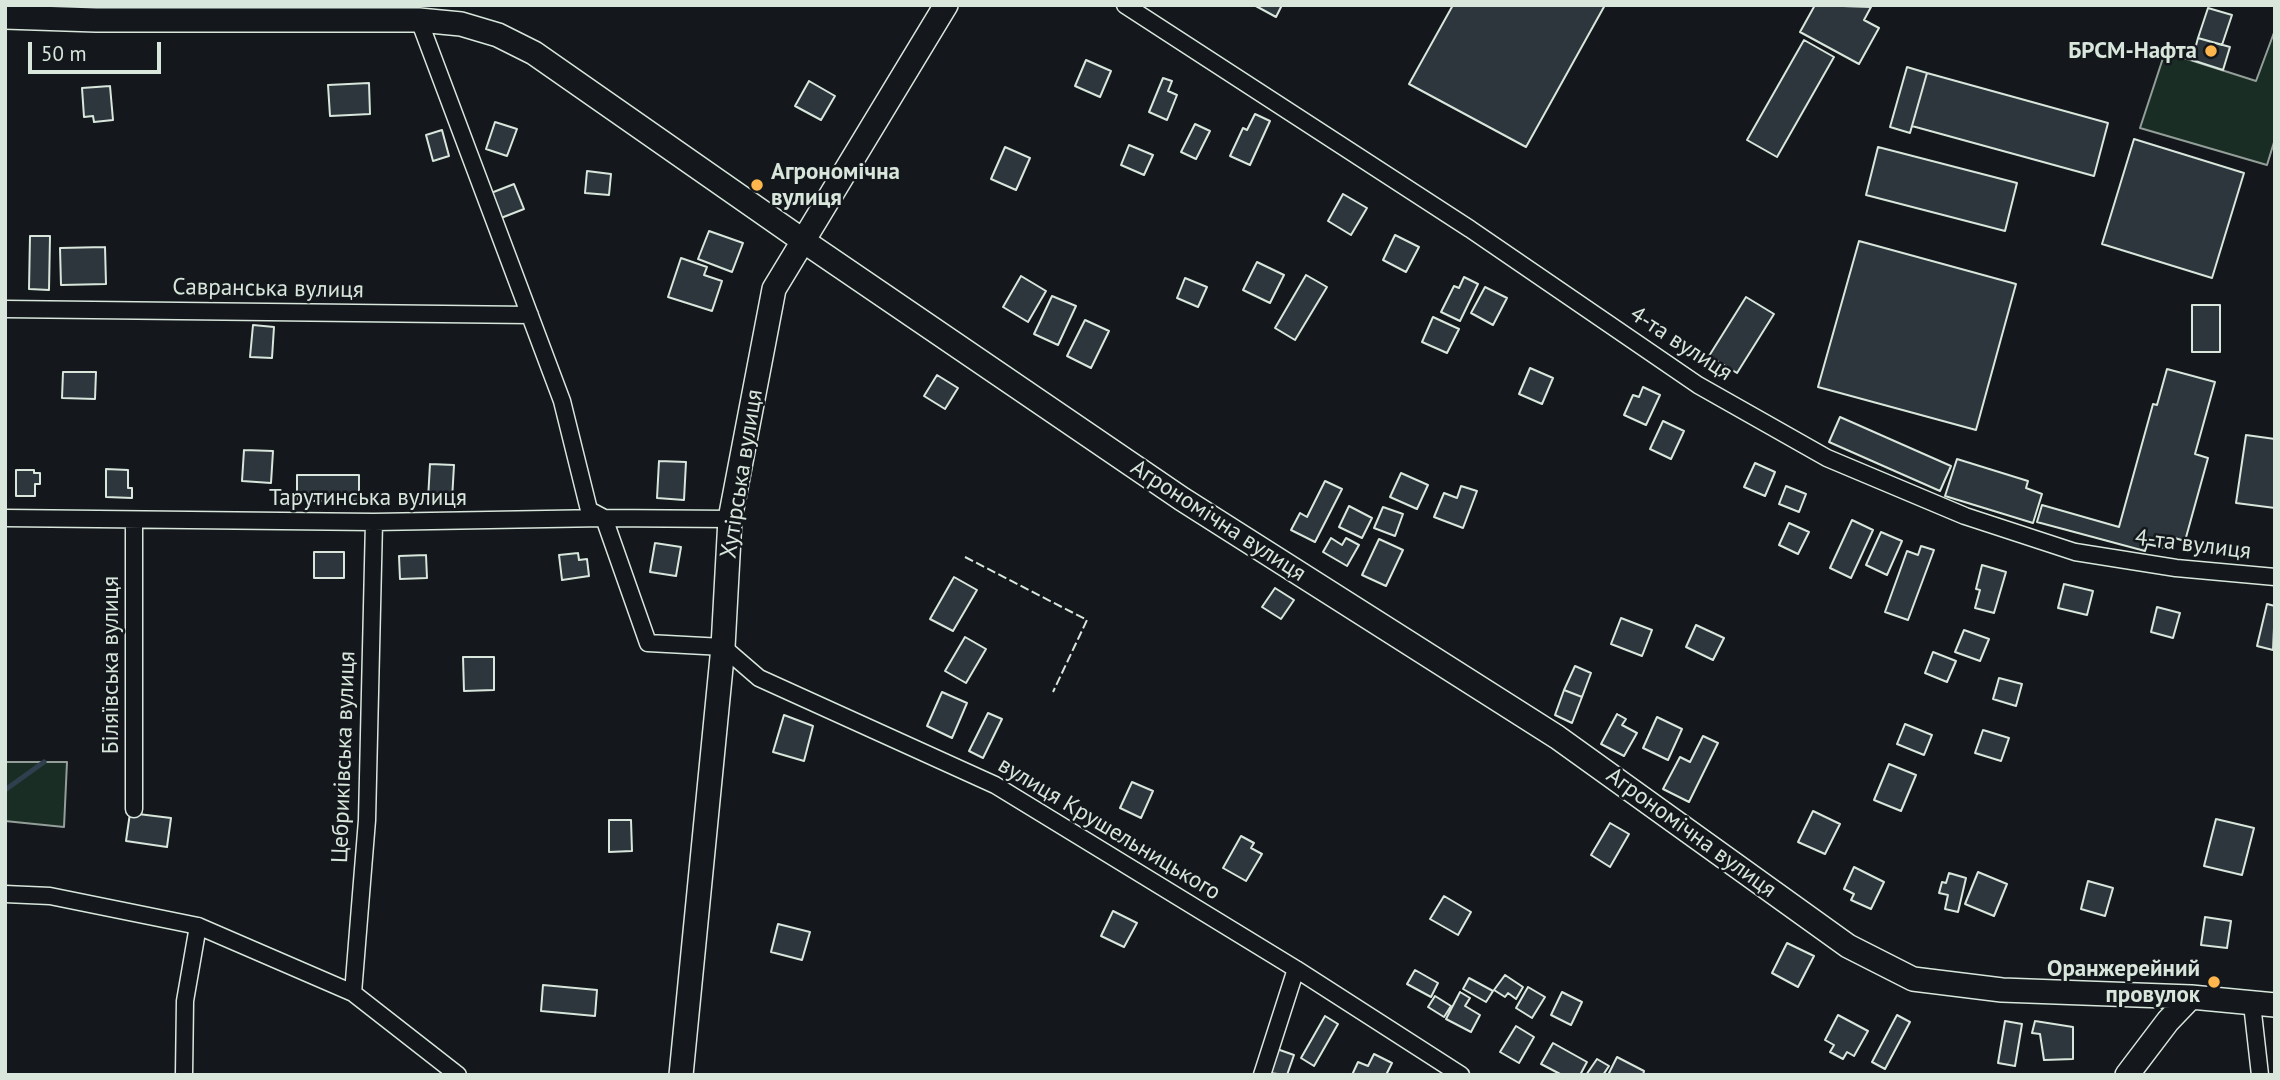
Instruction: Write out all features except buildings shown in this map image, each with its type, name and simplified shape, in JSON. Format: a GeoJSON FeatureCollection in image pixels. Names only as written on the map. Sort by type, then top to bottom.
{"type":"FeatureCollection","features":[{"type":"Feature","properties":{"kind":"street","name":"Хутірська вулиця"},"geometry":{"type":"LineString","coordinates":[[681,1075],[723,647],[730,519],[774,289],[946,5]]}},
{"type":"Feature","properties":{"kind":"street","name":"4-та вулиця"},"geometry":{"type":"LineString","coordinates":[[1125,5],[1470,229],[1698,386],[1827,458],[1965,516],[2075,552],[2176,568],[2275,577]]}},
{"type":"Feature","properties":{"kind":"street","name":"Агрономічна вулиця"},"geometry":{"type":"LineString","coordinates":[[5,17],[96,13],[419,20],[461,24],[498,35],[534,53],[1182,499],[1557,737],[1848,946],[1913,979],[2001,990],[2191,997],[2264,1004]]}},
{"type":"Feature","properties":{"kind":"street"},"geometry":{"type":"LineString","coordinates":[[419,20],[562,401],[589,510],[604,518],[648,643],[723,647]]}},
{"type":"Feature","properties":{"kind":"street","name":"Савранська вулиця"},"geometry":{"type":"LineString","coordinates":[[5,309],[530,315]]}},
{"type":"Feature","properties":{"kind":"street","name":"Тарутинська вулиця"},"geometry":{"type":"LineString","coordinates":[[5,518],[374,522],[730,519]]}},
{"type":"Feature","properties":{"kind":"street","name":"Біляївська вулиця"},"geometry":{"type":"LineString","coordinates":[[134,520],[134,808]]}},
{"type":"Feature","properties":{"kind":"street","name":"Цебриківська вулиця"},"geometry":{"type":"LineString","coordinates":[[353,993],[367,820],[374,522]]}},
{"type":"Feature","properties":{"kind":"street","name":"вулиця Крушельницького"},"geometry":{"type":"LineString","coordinates":[[723,647],[759,678],[995,785],[1296,969],[1461,1075]]}},
{"type":"Feature","properties":{"kind":"street"},"geometry":{"type":"LineString","coordinates":[[5,894],[50,896],[198,926],[353,993],[458,1075]]}},
{"type":"Feature","properties":{"kind":"street"},"geometry":{"type":"LineString","coordinates":[[184,1075],[186,1001],[198,926]]}},
{"type":"Feature","properties":{"kind":"street"},"geometry":{"type":"LineString","coordinates":[[1262,1075],[1296,969]]}},
{"type":"Feature","properties":{"kind":"street"},"geometry":{"type":"LineString","coordinates":[[2127,1075],[2168,1021],[2191,997]]}},
{"type":"Feature","properties":{"kind":"street"},"geometry":{"type":"LineString","coordinates":[[2260,1075],[2264,1004]]}},
{"type":"Feature","properties":{"kind":"green space"},"geometry":{"type":"Polygon","coordinates":[[[2275,30],[2275,139],[2267,165],[2140,128],[2165,52],[2256,81],[2275,30]]]}},
{"type":"Feature","properties":{"kind":"green space"},"geometry":{"type":"Polygon","coordinates":[[[5,762],[67,762],[64,827],[5,821],[5,762]]]}},
{"type":"Feature","properties":{"kind":"waterway"},"geometry":{"type":"LineString","coordinates":[[5,790],[44,762]]}},
{"type":"Feature","properties":{"kind":"fence"},"geometry":{"type":"LineString","coordinates":[[965,557],[1087,620],[1053,692]]}},
{"type":"Feature","properties":{"kind":"place","name":"БРСМ-Нафта"},"geometry":{"type":"Point","coordinates":[2211,51]}},
{"type":"Feature","properties":{"kind":"place","name":"Агрономічна вулиця"},"geometry":{"type":"Point","coordinates":[757,185]}},
{"type":"Feature","properties":{"kind":"place","name":"Оранжерейний провулок"},"geometry":{"type":"Point","coordinates":[2214,982]}}]}
